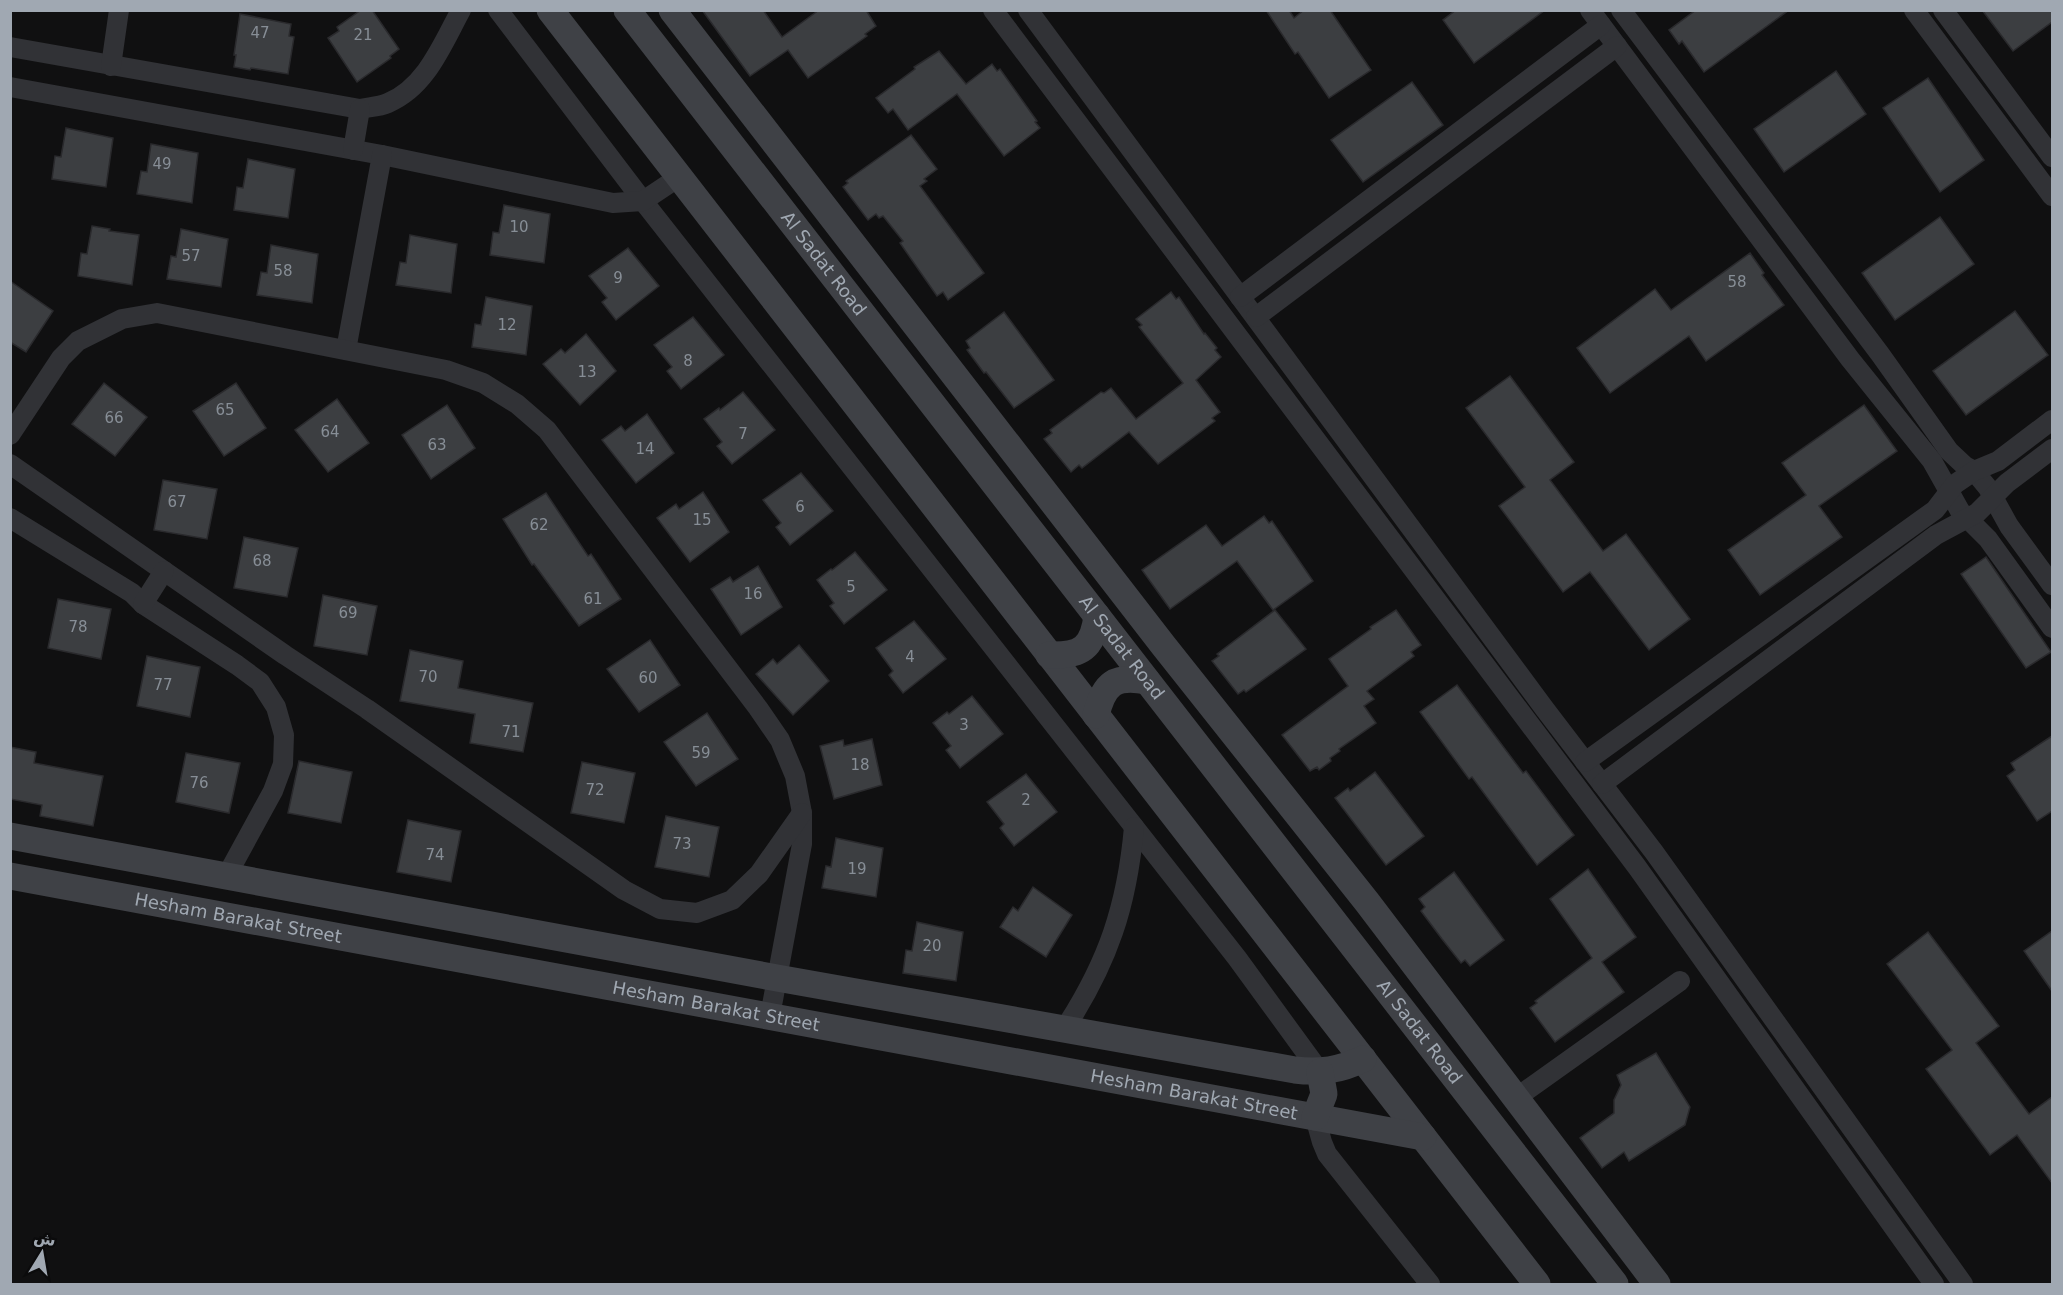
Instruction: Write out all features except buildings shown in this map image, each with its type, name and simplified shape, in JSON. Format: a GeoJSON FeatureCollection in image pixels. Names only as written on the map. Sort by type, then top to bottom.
{"type":"FeatureCollection","features":[{"type":"Feature","properties":{"kind":"street"},"geometry":{"type":"LineString","coordinates":[[111,66],[119,10]]}},
{"type":"Feature","properties":{"kind":"street"},"geometry":{"type":"LineString","coordinates":[[10,47],[360,109],[386,104],[409,92],[427,72],[461,10]]}},
{"type":"Feature","properties":{"kind":"street"},"geometry":{"type":"LineString","coordinates":[[498,10],[643,201],[1237,958],[1320,1072],[1324,1094],[1316,1117],[1327,1154],[1430,1284]]}},
{"type":"Feature","properties":{"kind":"street"},"geometry":{"type":"LineString","coordinates":[[550,10],[1537,1284]]}},
{"type":"Feature","properties":{"kind":"street","name":"Al Sadat Road"},"geometry":{"type":"LineString","coordinates":[[627,10],[1615,1284]]}},
{"type":"Feature","properties":{"kind":"street"},"geometry":{"type":"LineString","coordinates":[[672,10],[1155,636],[1428,983],[1657,1284]]}},
{"type":"Feature","properties":{"kind":"street"},"geometry":{"type":"LineString","coordinates":[[993,10],[1637,867],[1934,1284]]}},
{"type":"Feature","properties":{"kind":"street"},"geometry":{"type":"LineString","coordinates":[[1028,10],[1544,708],[1654,852],[1963,1284]]}},
{"type":"Feature","properties":{"kind":"street"},"geometry":{"type":"LineString","coordinates":[[1621,10],[1880,354],[1949,451],[1974,471],[1994,497],[2009,526],[2052,585]]}},
{"type":"Feature","properties":{"kind":"street"},"geometry":{"type":"LineString","coordinates":[[1914,10],[2052,196]]}},
{"type":"Feature","properties":{"kind":"street"},"geometry":{"type":"LineString","coordinates":[[1943,10],[2052,157]]}},
{"type":"Feature","properties":{"kind":"street"},"geometry":{"type":"LineString","coordinates":[[1240,297],[1596,18],[1850,359],[1932,461],[1953,501],[1988,539],[2052,628]]}},
{"type":"Feature","properties":{"kind":"street"},"geometry":{"type":"LineString","coordinates":[[1256,317],[1617,46]]}},
{"type":"Feature","properties":{"kind":"street"},"geometry":{"type":"LineString","coordinates":[[10,87],[382,155],[598,201],[620,203],[643,201],[679,177]]}},
{"type":"Feature","properties":{"kind":"street"},"geometry":{"type":"LineString","coordinates":[[353,150],[360,109]]}},
{"type":"Feature","properties":{"kind":"street"},"geometry":{"type":"LineString","coordinates":[[346,350],[382,155]]}},
{"type":"Feature","properties":{"kind":"street"},"geometry":{"type":"LineString","coordinates":[[1171,249],[1194,233]]}},
{"type":"Feature","properties":{"kind":"street"},"geometry":{"type":"LineString","coordinates":[[10,435],[61,358],[78,340],[122,318],[157,314],[446,370],[483,383],[517,404],[547,430],[780,740],[795,776],[802,813],[802,844],[770,1016]]}},
{"type":"Feature","properties":{"kind":"street"},"geometry":{"type":"LineString","coordinates":[[1281,396],[1302,381]]}},
{"type":"Feature","properties":{"kind":"street"},"geometry":{"type":"LineString","coordinates":[[1585,762],[1926,517],[1935,510],[1955,484],[1974,471],[1998,461],[2052,420]]}},
{"type":"Feature","properties":{"kind":"street"},"geometry":{"type":"LineString","coordinates":[[1602,784],[1936,535],[1968,519],[2007,483],[2052,449]]}},
{"type":"Feature","properties":{"kind":"street"},"geometry":{"type":"LineString","coordinates":[[10,464],[285,655],[368,709],[496,802],[624,890],[660,909],[697,913],[732,900],[759,874],[802,813]]}},
{"type":"Feature","properties":{"kind":"street"},"geometry":{"type":"LineString","coordinates":[[10,518],[132,593],[143,604],[252,676],[260,682],[276,707],[284,735],[283,764],[273,791],[226,877]]}},
{"type":"Feature","properties":{"kind":"street"},"geometry":{"type":"LineString","coordinates":[[143,604],[164,571]]}},
{"type":"Feature","properties":{"kind":"street"},"geometry":{"type":"LineString","coordinates":[[1049,655],[1068,656],[1084,648],[1095,634],[1097,616]]}},
{"type":"Feature","properties":{"kind":"street"},"geometry":{"type":"LineString","coordinates":[[1096,715],[1101,696],[1112,683],[1129,678],[1147,681]]}},
{"type":"Feature","properties":{"kind":"street"},"geometry":{"type":"LineString","coordinates":[[1526,720],[1544,708]]}},
{"type":"Feature","properties":{"kind":"street"},"geometry":{"type":"LineString","coordinates":[[1065,1028],[1094,981],[1110,945],[1128,877],[1134,828]]}},
{"type":"Feature","properties":{"kind":"street","name":"Hesham Barakat Street"},"geometry":{"type":"LineString","coordinates":[[10,836],[777,978],[1295,1070],[1320,1072],[1349,1065],[1362,1059]]}},
{"type":"Feature","properties":{"kind":"street"},"geometry":{"type":"LineString","coordinates":[[81,889],[88,851]]}},
{"type":"Feature","properties":{"kind":"street"},"geometry":{"type":"LineString","coordinates":[[1637,867],[1654,852]]}},
{"type":"Feature","properties":{"kind":"street","name":"Hesham Barakat Street"},"geometry":{"type":"LineString","coordinates":[[10,876],[1423,1137]]}},
{"type":"Feature","properties":{"kind":"street"},"geometry":{"type":"LineString","coordinates":[[1516,1098],[1680,981]]}},
{"type":"Feature","properties":{"kind":"street"},"geometry":{"type":"LineString","coordinates":[[1398,1004],[1428,983]]}}]}
